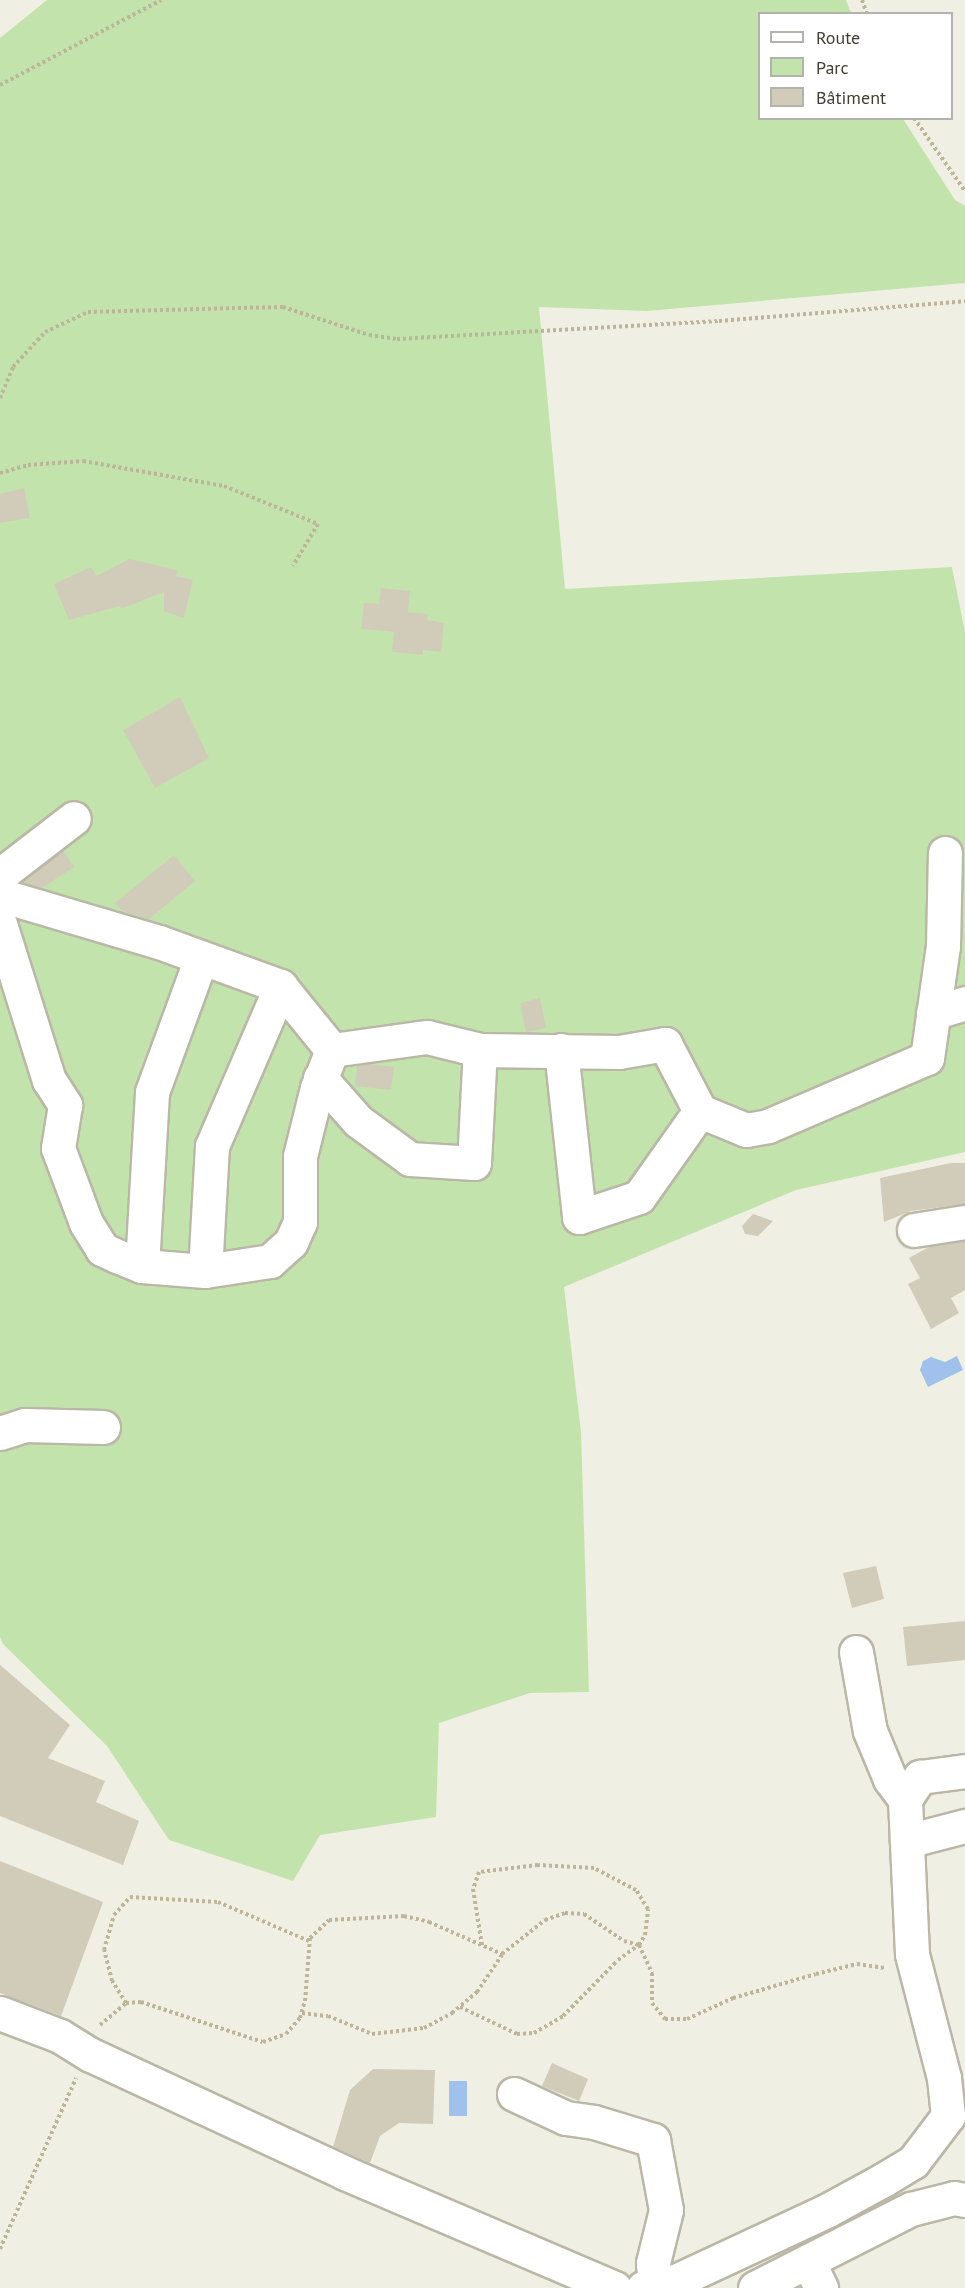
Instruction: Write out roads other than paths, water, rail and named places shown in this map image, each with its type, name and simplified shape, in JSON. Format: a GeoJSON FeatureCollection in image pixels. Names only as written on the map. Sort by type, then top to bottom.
{"type":"FeatureCollection","features":[{"type":"Feature","properties":{"kind":"lane"},"geometry":{"type":"LineString","coordinates":[[0,875],[74,818]]}},
{"type":"Feature","properties":{"kind":"lane"},"geometry":{"type":"LineString","coordinates":[[326,1064],[427,1037],[480,1050],[619,1052],[665,1044],[700,1111],[746,1130],[768,1126],[927,1058],[943,945],[945,853]]}},
{"type":"Feature","properties":{"kind":"lane"},"geometry":{"type":"LineString","coordinates":[[0,895],[201,958],[281,987],[358,1121],[410,1159],[474,1163],[480,1050]]}},
{"type":"Feature","properties":{"kind":"lane"},"geometry":{"type":"LineString","coordinates":[[0,924],[49,1080],[65,1105],[58,1148],[86,1223],[102,1249],[142,1266],[205,1271],[270,1261],[291,1242],[300,1222],[300,1156],[326,1064]]}},
{"type":"Feature","properties":{"kind":"lane"},"geometry":{"type":"LineString","coordinates":[[142,1266],[152,1092],[201,958]]}},
{"type":"Feature","properties":{"kind":"lane"},"geometry":{"type":"LineString","coordinates":[[205,1271],[212,1146],[281,987]]}},
{"type":"Feature","properties":{"kind":"lane"},"geometry":{"type":"LineString","coordinates":[[933,1013],[965,1003]]}},
{"type":"Feature","properties":{"kind":"lane"},"geometry":{"type":"LineString","coordinates":[[561,1050],[579,1217],[639,1197],[700,1111]]}},
{"type":"Feature","properties":{"kind":"lane"},"geometry":{"type":"LineString","coordinates":[[914,1230],[965,1222]]}},
{"type":"Feature","properties":{"kind":"lane"},"geometry":{"type":"LineString","coordinates":[[0,1432],[25,1425],[103,1427]]}},
{"type":"Feature","properties":{"kind":"lane"},"geometry":{"type":"LineString","coordinates":[[514,2094],[566,2118],[594,2122],[653,2140],[666,2210],[649,2287],[665,2286],[828,2210],[914,2162],[948,2116],[944,2078],[912,1954],[905,1799],[890,1779],[870,1731],[856,1652]]}},
{"type":"Feature","properties":{"kind":"lane"},"geometry":{"type":"LineString","coordinates":[[905,1799],[920,1777],[965,1771]]}},
{"type":"Feature","properties":{"kind":"lane"},"geometry":{"type":"LineString","coordinates":[[907,1841],[965,1826]]}},
{"type":"Feature","properties":{"kind":"lane"},"geometry":{"type":"LineString","coordinates":[[0,2013],[60,2036],[87,2053],[345,2173],[615,2288]]}},
{"type":"Feature","properties":{"kind":"lane"},"geometry":{"type":"LineString","coordinates":[[755,2288],[814,2275],[911,2209],[963,2198]]}},
{"type":"Feature","properties":{"kind":"water"},"geometry":{"type":"Polygon","coordinates":[[[957,1356],[963,1370],[928,1387],[920,1370],[923,1361],[931,1357],[945,1362],[957,1356]]]}},
{"type":"Feature","properties":{"kind":"water"},"geometry":{"type":"Polygon","coordinates":[[[449,2081],[467,2081],[467,2116],[449,2116],[449,2081]]]}}]}
